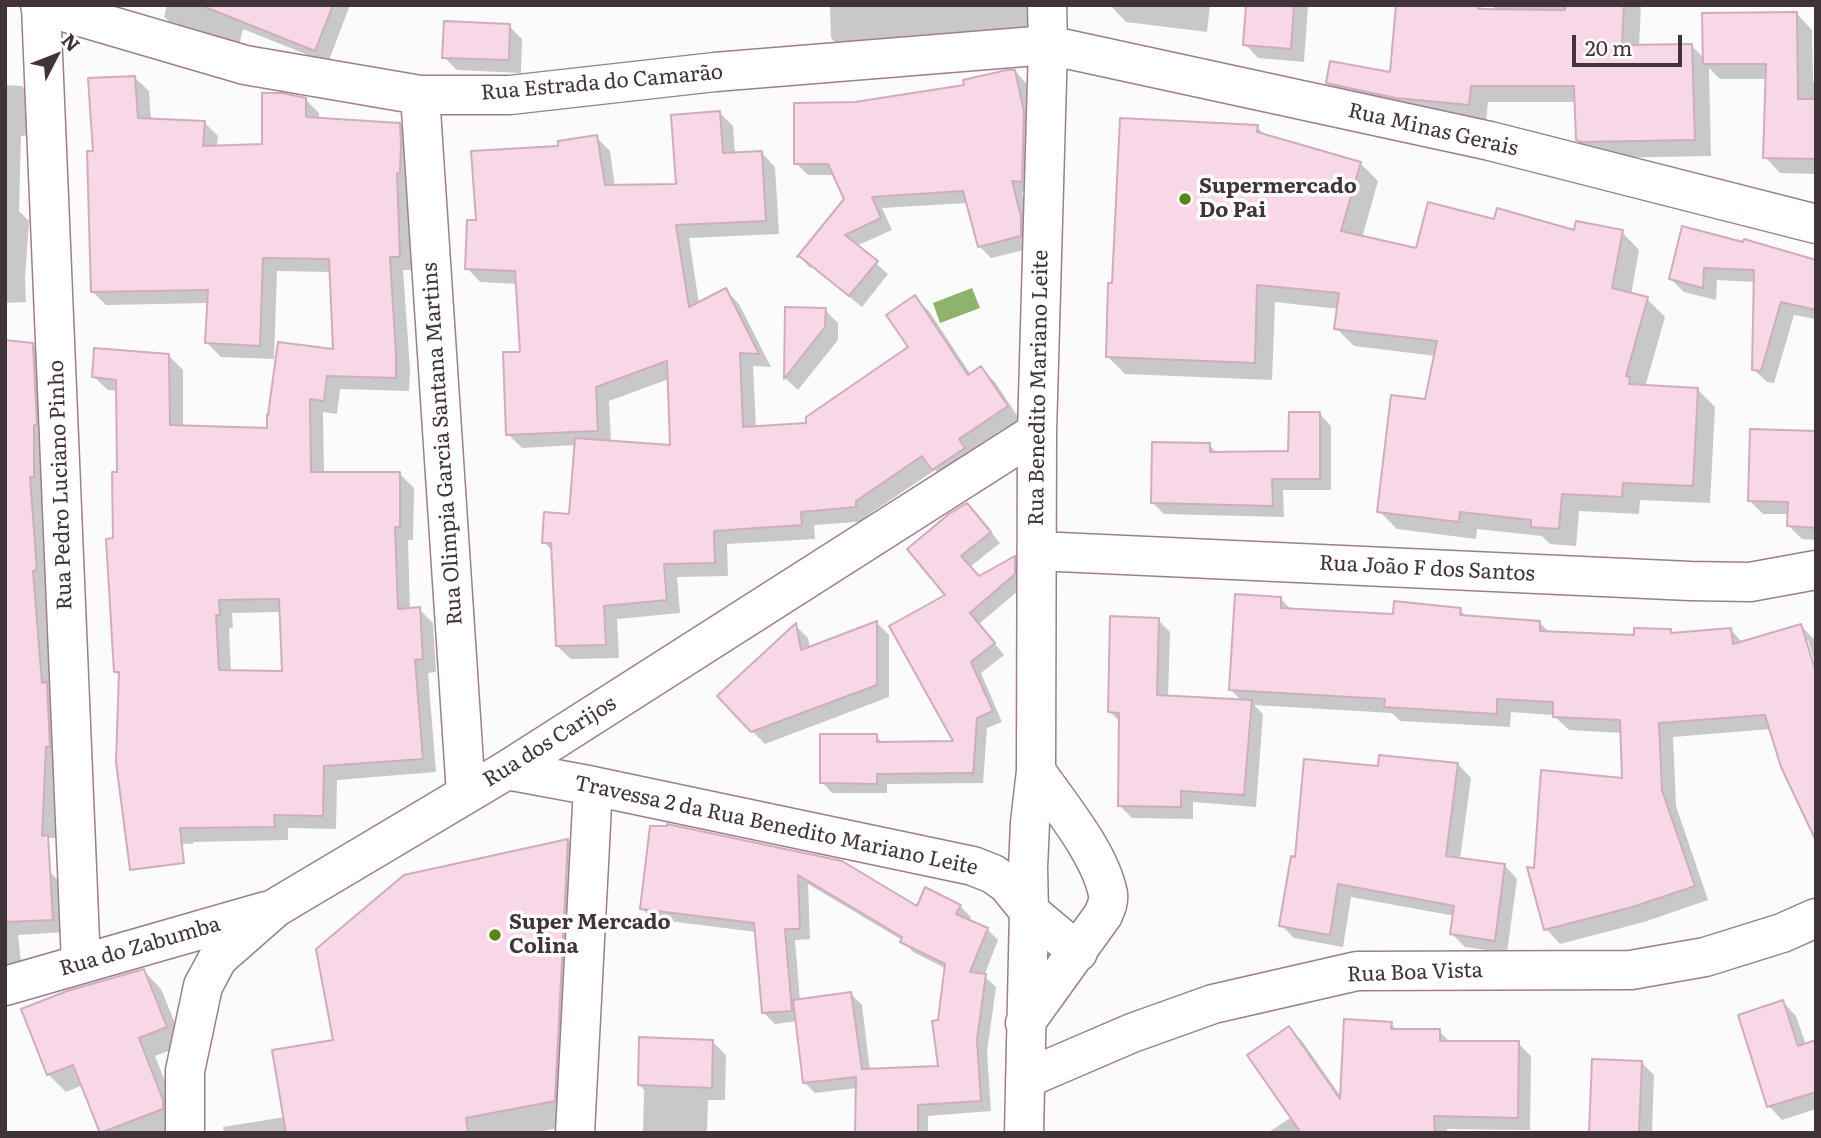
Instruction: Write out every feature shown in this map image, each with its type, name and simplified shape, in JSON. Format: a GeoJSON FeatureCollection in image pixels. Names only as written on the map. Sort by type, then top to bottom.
{"type":"FeatureCollection","features":[{"type":"Feature","properties":{"kind":"street","name":"Rua Estrada do Camarão"},"geometry":{"type":"LineString","coordinates":[[41,5],[245,65],[420,94],[510,95],[715,72],[1048,45]]}},
{"type":"Feature","properties":{"kind":"street","name":"Rua Pedro Luciano Pinho"},"geometry":{"type":"LineString","coordinates":[[41,5],[81,964]]}},
{"type":"Feature","properties":{"kind":"street","name":"Rua Benedito Mariano Leite"},"geometry":{"type":"LineString","coordinates":[[1024,1133],[1028,868],[1036,771],[1037,432],[1047,5]]}},
{"type":"Feature","properties":{"kind":"street","name":"Rua Minas Gerais"},"geometry":{"type":"LineString","coordinates":[[1048,45],[1490,141],[1816,224]]}},
{"type":"Feature","properties":{"kind":"street","name":"Rua Olimpia Garcia Santana Martins"},"geometry":{"type":"LineString","coordinates":[[420,94],[466,794]]}},
{"type":"Feature","properties":{"kind":"street","name":"Rua dos Carijos"},"geometry":{"type":"LineString","coordinates":[[185,1133],[185,1071],[203,986],[218,958],[275,908],[507,770],[1037,432]]}},
{"type":"Feature","properties":{"kind":"street","name":"Rua João F dos Santos"},"geometry":{"type":"LineString","coordinates":[[1037,551],[1690,581],[1750,582],[1816,570]]}},
{"type":"Feature","properties":{"kind":"street","name":"Travessa 2 da Rua Benedito Mariano Leite"},"geometry":{"type":"LineString","coordinates":[[507,770],[973,866],[993,874],[1007,884],[1029,911]]}},
{"type":"Feature","properties":{"kind":"street"},"geometry":{"type":"LineString","coordinates":[[1025,1023],[1078,952],[1108,905],[1108,895],[1096,861],[1036,771]]}},
{"type":"Feature","properties":{"kind":"street"},"geometry":{"type":"LineString","coordinates":[[547,1133],[576,1120],[593,786]]}},
{"type":"Feature","properties":{"kind":"street"},"geometry":{"type":"LineString","coordinates":[[1028,868],[1054,855],[1073,854],[1096,861]]}},
{"type":"Feature","properties":{"kind":"street","name":"Rua do Zabumba"},"geometry":{"type":"LineString","coordinates":[[5,986],[275,908]]}},
{"type":"Feature","properties":{"kind":"street"},"geometry":{"type":"LineString","coordinates":[[1029,911],[1078,952]]}},
{"type":"Feature","properties":{"kind":"street","name":"Rua Boa Vista"},"geometry":{"type":"LineString","coordinates":[[1025,1079],[1132,1033],[1213,1004],[1357,971],[1631,970],[1705,957],[1782,933],[1816,918]]}},
{"type":"Feature","properties":{"kind":"shaded area"},"geometry":{"type":"Polygon","coordinates":[[[972,288],[980,308],[940,323],[933,303],[972,288]]]}},
{"type":"Feature","properties":{"kind":"building"},"geometry":{"type":"Polygon","coordinates":[[[205,5],[333,5],[315,51],[205,5]]]}},
{"type":"Feature","properties":{"kind":"building"},"geometry":{"type":"Polygon","coordinates":[[[1246,5],[1294,5],[1291,49],[1243,45],[1246,5]]]}},
{"type":"Feature","properties":{"kind":"building"},"geometry":{"type":"Polygon","coordinates":[[[1396,5],[1478,5],[1478,9],[1565,10],[1565,5],[1624,5],[1622,45],[1692,44],[1695,140],[1576,140],[1574,86],[1471,86],[1469,105],[1396,98],[1326,83],[1330,61],[1390,72],[1396,5]]]}},
{"type":"Feature","properties":{"kind":"building"},"geometry":{"type":"Polygon","coordinates":[[[1797,12],[1798,99],[1816,99],[1816,159],[1763,158],[1766,64],[1703,64],[1702,13],[1797,12]]]}},
{"type":"Feature","properties":{"kind":"building"},"geometry":{"type":"Polygon","coordinates":[[[444,21],[510,24],[509,60],[442,58],[444,21]]]}},
{"type":"Feature","properties":{"kind":"building"},"geometry":{"type":"Polygon","coordinates":[[[1015,70],[1024,112],[1022,182],[1012,181],[1021,216],[1021,236],[978,247],[963,191],[872,197],[881,218],[845,235],[878,261],[849,296],[797,257],[844,199],[828,164],[794,164],[794,103],[855,102],[964,85],[963,80],[1015,70]]]}},
{"type":"Feature","properties":{"kind":"building"},"geometry":{"type":"Polygon","coordinates":[[[135,76],[138,118],[205,121],[203,146],[262,144],[262,93],[282,93],[306,98],[306,117],[400,123],[400,173],[397,173],[400,257],[390,257],[396,378],[327,376],[324,401],[310,399],[311,472],[400,472],[400,527],[395,527],[398,609],[420,607],[423,659],[415,660],[423,759],[324,766],[323,816],[274,815],[275,827],[180,828],[184,863],[130,870],[116,762],[119,672],[114,672],[106,539],[113,538],[112,472],[117,472],[116,380],[92,377],[94,348],[169,354],[170,425],[267,428],[278,342],[333,349],[329,259],[263,258],[260,346],[205,343],[208,290],[91,292],[87,151],[93,151],[88,78],[135,76]],[[279,599],[219,600],[220,615],[216,615],[219,670],[282,671],[279,599]]]}},
{"type":"Feature","properties":{"kind":"building"},"geometry":{"type":"Polygon","coordinates":[[[720,111],[723,153],[762,151],[766,221],[676,225],[689,307],[726,288],[759,354],[740,353],[743,427],[806,423],[806,417],[908,347],[886,315],[915,295],[968,375],[981,366],[1008,406],[959,439],[965,448],[932,470],[922,456],[856,501],[856,507],[801,512],[802,525],[714,531],[715,563],[664,564],[667,600],[604,606],[606,645],[556,646],[551,543],[542,543],[544,512],[569,514],[575,438],[670,445],[667,361],[596,387],[598,431],[506,435],[503,352],[520,352],[515,271],[465,269],[467,220],[476,220],[471,151],[558,146],[558,141],[597,135],[605,185],[676,184],[671,115],[720,111]]]}},
{"type":"Feature","properties":{"kind":"building"},"geometry":{"type":"Polygon","coordinates":[[[1120,118],[1258,125],[1257,132],[1361,162],[1341,231],[1416,248],[1428,202],[1494,219],[1497,208],[1574,230],[1576,221],[1623,230],[1612,288],[1648,297],[1626,376],[1630,377],[1629,384],[1698,388],[1693,486],[1623,483],[1622,497],[1562,494],[1559,529],[1531,527],[1531,520],[1460,512],[1459,522],[1377,512],[1391,395],[1425,399],[1437,341],[1334,329],[1339,293],[1257,285],[1255,363],[1106,357],[1108,283],[1112,283],[1120,118]]]}},
{"type":"Feature","properties":{"kind":"building"},"geometry":{"type":"Polygon","coordinates":[[[1682,226],[1743,242],[1744,239],[1816,260],[1816,310],[1781,302],[1761,371],[1752,370],[1754,270],[1704,268],[1703,288],[1669,279],[1682,226]]]}},
{"type":"Feature","properties":{"kind":"building"},"geometry":{"type":"Polygon","coordinates":[[[785,307],[826,308],[825,327],[784,379],[785,307]]]}},
{"type":"Feature","properties":{"kind":"building"},"geometry":{"type":"Polygon","coordinates":[[[5,340],[33,343],[37,425],[34,425],[34,477],[30,477],[37,570],[33,571],[42,683],[47,682],[50,747],[46,747],[42,836],[48,835],[53,920],[5,922],[5,340]]]}},
{"type":"Feature","properties":{"kind":"building"},"geometry":{"type":"Polygon","coordinates":[[[1289,412],[1320,412],[1320,479],[1272,479],[1273,506],[1151,503],[1152,442],[1210,443],[1210,452],[1288,451],[1289,412]]]}},
{"type":"Feature","properties":{"kind":"building"},"geometry":{"type":"Polygon","coordinates":[[[1750,429],[1816,431],[1816,528],[1787,526],[1788,502],[1748,501],[1750,429]]]}},
{"type":"Feature","properties":{"kind":"building"},"geometry":{"type":"Polygon","coordinates":[[[967,503],[991,532],[961,556],[979,576],[1015,556],[1015,574],[970,613],[995,643],[971,662],[993,711],[977,718],[973,775],[877,774],[877,784],[820,783],[820,734],[877,734],[877,742],[953,741],[889,626],[945,595],[907,549],[949,514],[967,503]]]}},
{"type":"Feature","properties":{"kind":"building"},"geometry":{"type":"Polygon","coordinates":[[[1235,594],[1281,597],[1281,608],[1393,614],[1394,601],[1461,608],[1460,615],[1540,621],[1540,631],[1634,635],[1634,628],[1671,629],[1671,633],[1731,628],[1733,644],[1801,624],[1816,672],[1816,841],[1781,767],[1765,715],[1659,723],[1662,790],[1695,886],[1629,908],[1544,930],[1527,867],[1534,868],[1541,770],[1622,778],[1620,720],[1553,717],[1553,702],[1497,699],[1497,714],[1384,707],[1385,699],[1229,690],[1235,594]]]}},
{"type":"Feature","properties":{"kind":"building"},"geometry":{"type":"Polygon","coordinates":[[[1110,616],[1159,618],[1157,695],[1252,700],[1244,795],[1181,791],[1181,807],[1118,806],[1119,713],[1108,712],[1110,616]]]}},
{"type":"Feature","properties":{"kind":"building"},"geometry":{"type":"Polygon","coordinates":[[[877,621],[877,685],[751,732],[717,696],[796,623],[801,650],[877,621]]]}},
{"type":"Feature","properties":{"kind":"building"},"geometry":{"type":"Polygon","coordinates":[[[1379,755],[1458,763],[1446,856],[1505,864],[1495,941],[1450,934],[1454,906],[1338,884],[1330,935],[1279,926],[1291,856],[1295,857],[1304,759],[1378,766],[1379,755]]]}},
{"type":"Feature","properties":{"kind":"building"},"geometry":{"type":"Polygon","coordinates":[[[667,824],[842,861],[917,906],[925,887],[961,905],[956,914],[988,928],[970,972],[986,974],[977,1040],[981,1101],[918,1105],[918,1133],[855,1133],[856,1077],[803,1083],[793,1000],[851,992],[862,1069],[938,1066],[932,1021],[938,1020],[945,964],[900,942],[902,937],[798,875],[800,929],[785,929],[792,1011],[762,1013],[754,923],[640,909],[650,826],[667,824]]]}},
{"type":"Feature","properties":{"kind":"building"},"geometry":{"type":"Polygon","coordinates":[[[568,839],[555,1101],[466,1118],[468,1133],[286,1133],[272,1050],[333,1040],[316,949],[404,875],[568,839]]]}},
{"type":"Feature","properties":{"kind":"building"},"geometry":{"type":"Polygon","coordinates":[[[144,969],[167,1027],[139,1038],[163,1100],[163,1109],[100,1133],[73,1065],[47,1075],[21,1009],[67,991],[144,969]]]}},
{"type":"Feature","properties":{"kind":"building"},"geometry":{"type":"Polygon","coordinates":[[[1783,1000],[1798,1046],[1816,1040],[1816,1092],[1767,1107],[1738,1015],[1783,1000]]]}},
{"type":"Feature","properties":{"kind":"building"},"geometry":{"type":"Polygon","coordinates":[[[1344,1019],[1392,1022],[1391,1029],[1440,1029],[1440,1041],[1519,1041],[1518,1118],[1434,1116],[1435,1133],[1301,1133],[1247,1055],[1289,1026],[1340,1099],[1344,1019]]]}},
{"type":"Feature","properties":{"kind":"building"},"geometry":{"type":"Polygon","coordinates":[[[639,1037],[713,1040],[712,1088],[638,1085],[639,1037]]]}},
{"type":"Feature","properties":{"kind":"building"},"geometry":{"type":"Polygon","coordinates":[[[1592,1059],[1642,1061],[1639,1133],[1589,1133],[1592,1059]]]}},
{"type":"Feature","properties":{"kind":"place","name":"Supermercado Do Pai"},"geometry":{"type":"Point","coordinates":[1185,199]}},
{"type":"Feature","properties":{"kind":"place","name":"Super Mercado Colina"},"geometry":{"type":"Point","coordinates":[495,935]}}]}
